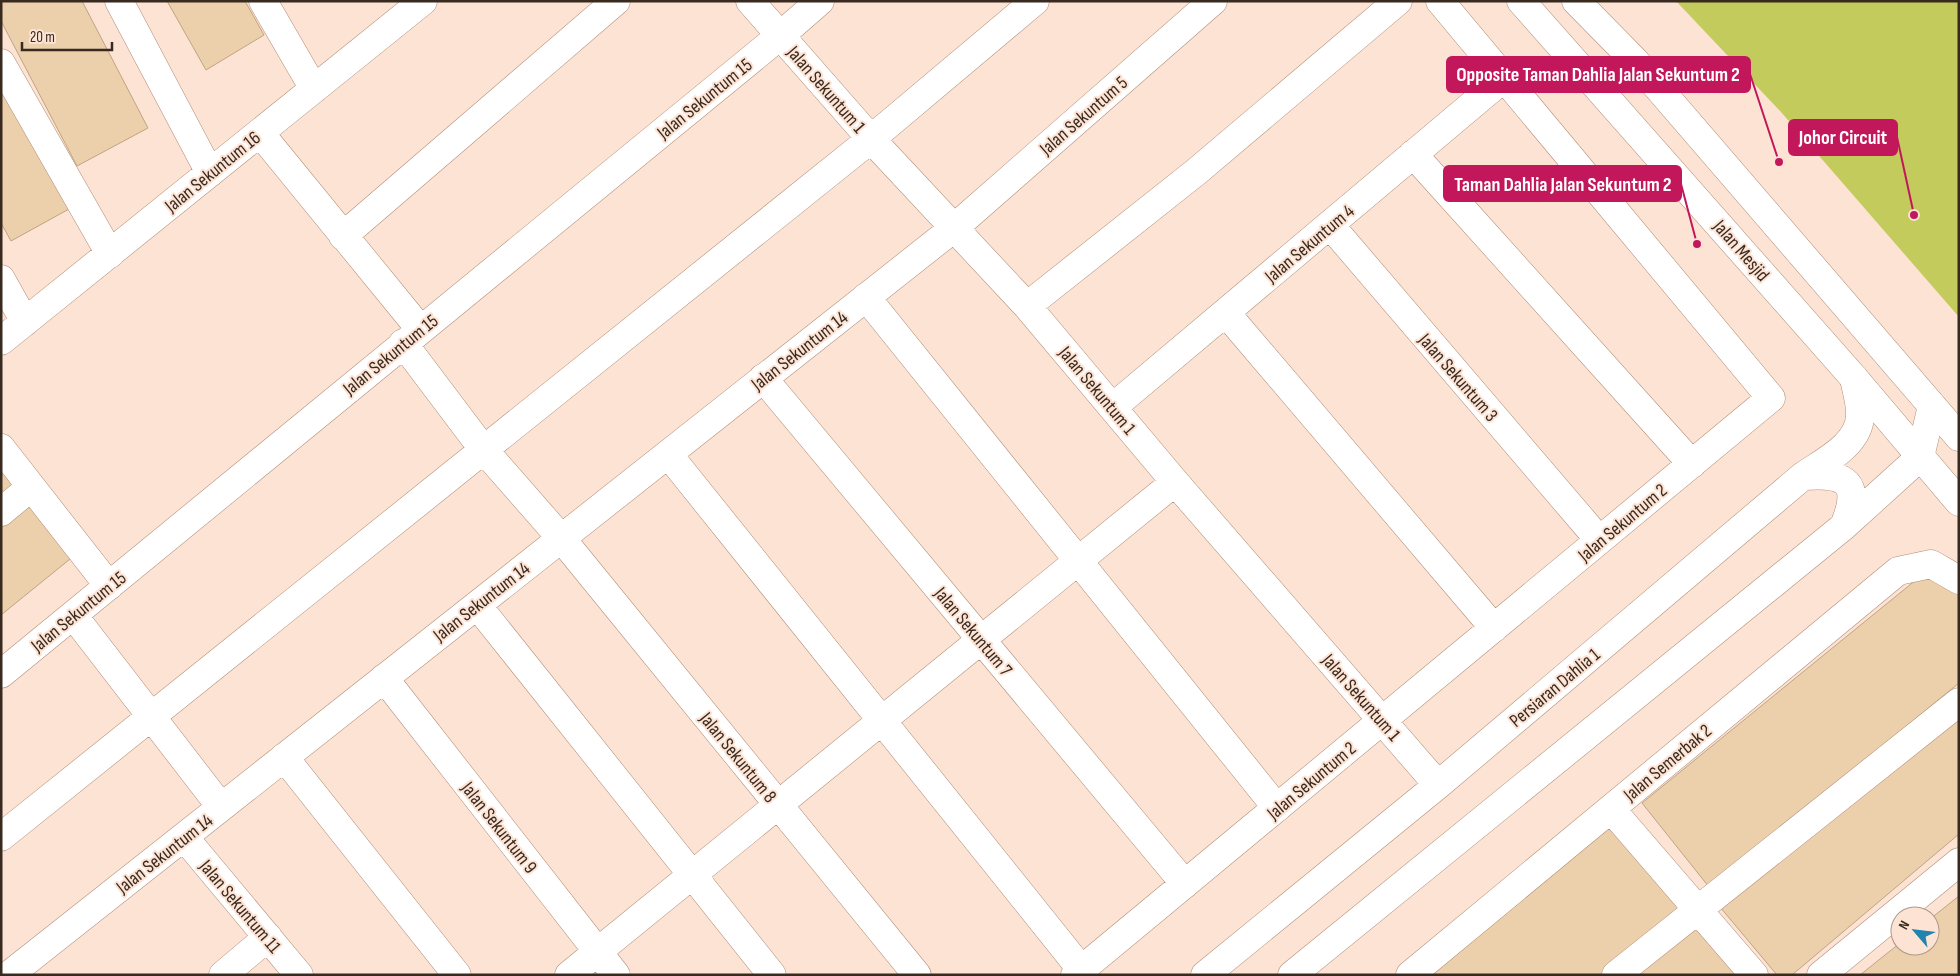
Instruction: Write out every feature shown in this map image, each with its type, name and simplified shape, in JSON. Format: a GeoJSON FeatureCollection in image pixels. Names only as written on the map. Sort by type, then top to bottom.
{"type":"FeatureCollection","features":[{"type":"Feature","properties":{"kind":"street"},"geometry":{"type":"LineString","coordinates":[[119,1],[210,173]]}},
{"type":"Feature","properties":{"kind":"street"},"geometry":{"type":"LineString","coordinates":[[263,1],[314,89]]}},
{"type":"Feature","properties":{"kind":"street","name":"Jalan Sekuntum 16"},"geometry":{"type":"LineString","coordinates":[[1,341],[423,1]]}},
{"type":"Feature","properties":{"kind":"street"},"geometry":{"type":"LineString","coordinates":[[343,236],[616,1]]}},
{"type":"Feature","properties":{"kind":"street","name":"Jalan Sekuntum 1"},"geometry":{"type":"LineString","coordinates":[[750,1],[871,139],[1026,306],[1114,407],[1174,482],[1438,785]]}},
{"type":"Feature","properties":{"kind":"street","name":"Jalan Sekuntum 15"},"geometry":{"type":"LineString","coordinates":[[1,674],[781,35],[820,1]]}},
{"type":"Feature","properties":{"kind":"street"},"geometry":{"type":"LineString","coordinates":[[1,837],[871,139],[1036,1]]}},
{"type":"Feature","properties":{"kind":"street","name":"Jalan Sekuntum 5"},"geometry":{"type":"LineString","coordinates":[[954,228],[1213,1]]}},
{"type":"Feature","properties":{"kind":"street"},"geometry":{"type":"LineString","coordinates":[[1026,306],[1196,172],[1398,1]]}},
{"type":"Feature","properties":{"kind":"street","name":"Jalan Sekuntum 2"},"geometry":{"type":"LineString","coordinates":[[1078,972],[1771,398],[1440,1]]}},
{"type":"Feature","properties":{"kind":"street","name":"Jalan Mesjid"},"geometry":{"type":"LineString","coordinates":[[1521,1],[1854,378],[1959,502]]}},
{"type":"Feature","properties":{"kind":"street"},"geometry":{"type":"LineString","coordinates":[[1576,1],[1635,61],[1959,438]]}},
{"type":"Feature","properties":{"kind":"street"},"geometry":{"type":"LineString","coordinates":[[1,63],[110,254]]}},
{"type":"Feature","properties":{"kind":"street","name":"Jalan Sekuntum 4"},"geometry":{"type":"LineString","coordinates":[[1114,407],[1504,78]]}},
{"type":"Feature","properties":{"kind":"street","name":"Jalan Sekuntum 8"},"geometry":{"type":"LineString","coordinates":[[260,133],[343,236],[412,336],[483,449],[561,538],[917,975]]}},
{"type":"Feature","properties":{"kind":"street"},"geometry":{"type":"LineString","coordinates":[[1413,154],[1692,464]]}},
{"type":"Feature","properties":{"kind":"street","name":"Jalan Sekuntum 3"},"geometry":{"type":"LineString","coordinates":[[1330,225],[1589,528]]}},
{"type":"Feature","properties":{"kind":"street","name":"Jalan Sekuntum 14"},"geometry":{"type":"LineString","coordinates":[[9,975],[954,228]]}},
{"type":"Feature","properties":{"kind":"street"},"geometry":{"type":"LineString","coordinates":[[1,279],[25,322]]}},
{"type":"Feature","properties":{"kind":"street"},"geometry":{"type":"LineString","coordinates":[[866,297],[1278,808]]}},
{"type":"Feature","properties":{"kind":"street"},"geometry":{"type":"LineString","coordinates":[[1226,313],[1494,628]]}},
{"type":"Feature","properties":{"kind":"street","name":"Jalan Sekuntum 7"},"geometry":{"type":"LineString","coordinates":[[763,378],[1185,884]]}},
{"type":"Feature","properties":{"kind":"street","name":"Persiaran Dahlia 1"},"geometry":{"type":"LineString","coordinates":[[1205,975],[1438,785],[1803,476],[1840,449],[1854,435],[1860,417],[1854,378]]}},
{"type":"Feature","properties":{"kind":"street"},"geometry":{"type":"LineString","coordinates":[[1292,975],[1844,526],[1920,457],[1932,406]]}},
{"type":"Feature","properties":{"kind":"street"},"geometry":{"type":"LineString","coordinates":[[1,448],[109,586]]}},
{"type":"Feature","properties":{"kind":"street"},"geometry":{"type":"LineString","coordinates":[[668,454],[882,720],[1078,972]]}},
{"type":"Feature","properties":{"kind":"street"},"geometry":{"type":"LineString","coordinates":[[1803,476],[1823,475],[1838,478],[1847,483],[1853,492],[1852,507],[1844,526]]}},
{"type":"Feature","properties":{"kind":"street"},"geometry":{"type":"LineString","coordinates":[[569,975],[1174,482]]}},
{"type":"Feature","properties":{"kind":"street"},"geometry":{"type":"LineString","coordinates":[[1,512],[32,487]]}},
{"type":"Feature","properties":{"kind":"street","name":"Jalan Semerbak 2"},"geometry":{"type":"LineString","coordinates":[[1410,975],[1898,571],[1931,564],[1959,580]]}},
{"type":"Feature","properties":{"kind":"street"},"geometry":{"type":"LineString","coordinates":[[477,604],[772,975]]}},
{"type":"Feature","properties":{"kind":"street"},"geometry":{"type":"LineString","coordinates":[[73,615],[220,808]]}},
{"type":"Feature","properties":{"kind":"street","name":"Jalan Sekuntum 9"},"geometry":{"type":"LineString","coordinates":[[384,678],[616,975]]}},
{"type":"Feature","properties":{"kind":"street"},"geometry":{"type":"LineString","coordinates":[[1616,975],[1959,702]]}},
{"type":"Feature","properties":{"kind":"street"},"geometry":{"type":"LineString","coordinates":[[284,758],[458,975]]}},
{"type":"Feature","properties":{"kind":"street"},"geometry":{"type":"LineString","coordinates":[[1611,809],[1754,975]]}},
{"type":"Feature","properties":{"kind":"street","name":"Jalan Sekuntum 11"},"geometry":{"type":"LineString","coordinates":[[184,836],[298,975]]}},
{"type":"Feature","properties":{"kind":"street"},"geometry":{"type":"LineString","coordinates":[[1821,975],[1959,862]]}},
{"type":"Feature","properties":{"kind":"street"},"geometry":{"type":"LineString","coordinates":[[223,975],[268,937]]}},
{"type":"Feature","properties":{"kind":"green space"},"geometry":{"type":"Polygon","coordinates":[[[1676,1],[1959,1],[1959,317],[1781,112],[1676,1]]]}},
{"type":"Feature","properties":{"kind":"building"},"geometry":{"type":"Polygon","coordinates":[[[1,1],[82,1],[148,128],[77,166],[1,21],[1,1]]]}},
{"type":"Feature","properties":{"kind":"building"},"geometry":{"type":"Polygon","coordinates":[[[167,1],[245,1],[264,35],[206,70],[167,1]]]}},
{"type":"Feature","properties":{"kind":"building"},"geometry":{"type":"Polygon","coordinates":[[[1,82],[69,209],[11,241],[1,223],[1,82]]]}},
{"type":"Feature","properties":{"kind":"building"},"geometry":{"type":"Polygon","coordinates":[[[1,466],[18,487],[1,500],[1,466]]]}},
{"type":"Feature","properties":{"kind":"building"},"geometry":{"type":"Polygon","coordinates":[[[31,500],[75,555],[1,615],[1,524],[31,500]]]}},
{"type":"Feature","properties":{"kind":"building"},"geometry":{"type":"Polygon","coordinates":[[[1922,575],[1959,588],[1959,683],[1709,887],[1642,803],[1922,575]]]}},
{"type":"Feature","properties":{"kind":"building"},"geometry":{"type":"Polygon","coordinates":[[[1959,705],[1959,834],[1792,975],[1777,975],[1720,907],[1959,705]]]}},
{"type":"Feature","properties":{"kind":"building"},"geometry":{"type":"Polygon","coordinates":[[[1619,820],[1688,905],[1604,975],[1432,975],[1619,820]]]}},
{"type":"Feature","properties":{"kind":"building"},"geometry":{"type":"Polygon","coordinates":[[[1959,896],[1959,975],[1860,975],[1890,951],[1890,956],[1940,956],[1940,911],[1959,896]]]}},
{"type":"Feature","properties":{"kind":"building"},"geometry":{"type":"Polygon","coordinates":[[[1697,923],[1740,975],[1634,975],[1697,923]]]}},
{"type":"Feature","properties":{"kind":"place","name":"Opposite Taman Dahlia Jalan Sekuntum 2"},"geometry":{"type":"Point","coordinates":[1779,162]}},
{"type":"Feature","properties":{"kind":"place","name":"Johor Circuit"},"geometry":{"type":"Point","coordinates":[1914,215]}},
{"type":"Feature","properties":{"kind":"place","name":"Taman Dahlia Jalan Sekuntum 2"},"geometry":{"type":"Point","coordinates":[1697,244]}}]}
